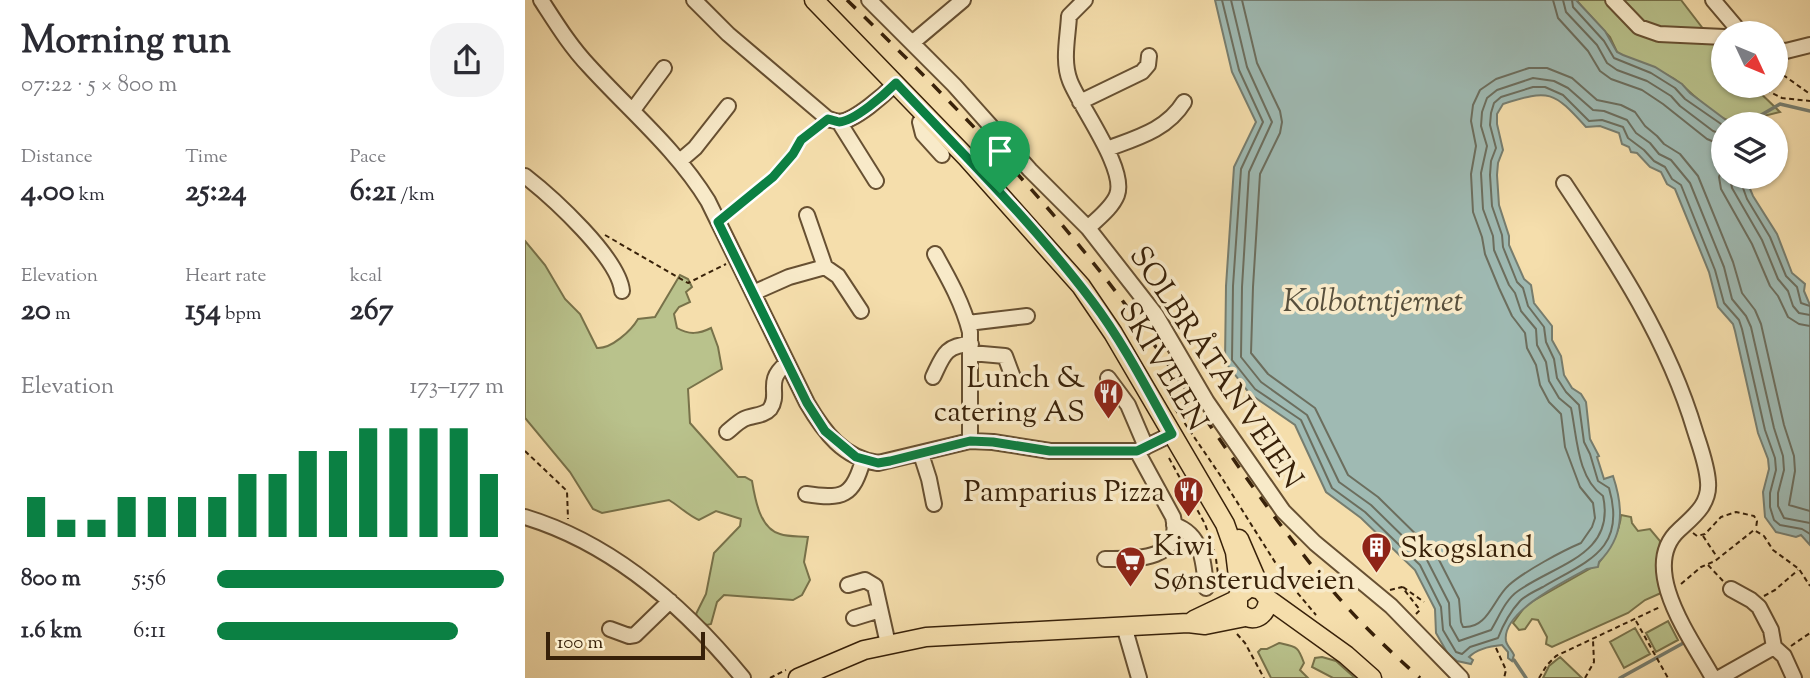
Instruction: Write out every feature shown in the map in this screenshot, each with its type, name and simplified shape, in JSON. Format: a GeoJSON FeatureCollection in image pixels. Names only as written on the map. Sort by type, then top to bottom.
{"type":"FeatureCollection","features":[{"type":"Feature","properties":{"kind":"main road","name":"SKIVEIEN"},"geometry":{"type":"LineString","coordinates":[[814,0],[1000,193],[1081,286],[1113,333],[1225,524],[1235,552],[1238,596]]}},
{"type":"Feature","properties":{"kind":"main road","name":"SKIVEIEN"},"geometry":{"type":"LineString","coordinates":[[1225,524],[1240,540],[1264,594]]}},
{"type":"Feature","properties":{"kind":"main road"},"geometry":{"type":"LineString","coordinates":[[1188,623],[1250,587],[1317,626],[1372,678]]}},
{"type":"Feature","properties":{"kind":"main road"},"geometry":{"type":"LineString","coordinates":[[1246,623],[1266,610],[1264,594]]}},
{"type":"Feature","properties":{"kind":"main road"},"geometry":{"type":"LineString","coordinates":[[1238,596],[1238,610],[1246,623]]}},
{"type":"Feature","properties":{"kind":"main road"},"geometry":{"type":"LineString","coordinates":[[798,678],[852,654],[888,644],[961,634],[1188,623],[1317,626]]}},
{"type":"Feature","properties":{"kind":"street"},"geometry":{"type":"LineString","coordinates":[[541,0],[587,64],[681,160],[708,201],[807,403],[825,431],[846,451],[863,460],[878,463],[970,441],[1050,451],[1142,449],[1172,434]]}},
{"type":"Feature","properties":{"kind":"street"},"geometry":{"type":"LineString","coordinates":[[694,0],[728,34],[833,120],[876,181]]}},
{"type":"Feature","properties":{"kind":"street","name":"SOLBRÅTANVEIEN"},"geometry":{"type":"LineString","coordinates":[[869,0],[954,85],[1030,170],[1088,228],[1156,315],[1207,402],[1283,511],[1315,543],[1407,622],[1461,678]]}},
{"type":"Feature","properties":{"kind":"street"},"geometry":{"type":"LineString","coordinates":[[912,43],[963,0]]}},
{"type":"Feature","properties":{"kind":"street"},"geometry":{"type":"LineString","coordinates":[[1062,0],[1069,16],[1066,65],[1069,80],[1107,149],[1119,183],[1117,196],[1088,228]]}},
{"type":"Feature","properties":{"kind":"street"},"geometry":{"type":"LineString","coordinates":[[1069,16],[1085,0]]}},
{"type":"Feature","properties":{"kind":"street"},"geometry":{"type":"LineString","coordinates":[[1613,0],[1639,26],[1659,34],[1711,36]]}},
{"type":"Feature","properties":{"kind":"street"},"geometry":{"type":"LineString","coordinates":[[1713,0],[1731,21]]}},
{"type":"Feature","properties":{"kind":"street"},"geometry":{"type":"LineString","coordinates":[[1789,50],[1810,45]]}},
{"type":"Feature","properties":{"kind":"street"},"geometry":{"type":"LineString","coordinates":[[1080,102],[1142,72],[1148,65],[1149,56]]}},
{"type":"Feature","properties":{"kind":"street"},"geometry":{"type":"LineString","coordinates":[[633,110],[664,68]]}},
{"type":"Feature","properties":{"kind":"street"},"geometry":{"type":"LineString","coordinates":[[833,120],[877,100],[896,83]]}},
{"type":"Feature","properties":{"kind":"street"},"geometry":{"type":"LineString","coordinates":[[1107,149],[1160,127],[1176,115],[1184,102]]}},
{"type":"Feature","properties":{"kind":"street"},"geometry":{"type":"LineString","coordinates":[[681,160],[695,148],[728,106]]}},
{"type":"Feature","properties":{"kind":"street"},"geometry":{"type":"LineString","coordinates":[[920,122],[923,134],[942,155]]}},
{"type":"Feature","properties":{"kind":"street"},"geometry":{"type":"LineString","coordinates":[[525,176],[557,201],[579,226],[621,278],[622,291]]}},
{"type":"Feature","properties":{"kind":"street"},"geometry":{"type":"LineString","coordinates":[[1564,183],[1622,273],[1678,378],[1700,448],[1709,485],[1704,503],[1674,534],[1665,552],[1663,568],[1670,596],[1713,678]]}},
{"type":"Feature","properties":{"kind":"street"},"geometry":{"type":"LineString","coordinates":[[807,215],[825,267],[838,276],[861,311]]}},
{"type":"Feature","properties":{"kind":"street"},"geometry":{"type":"LineString","coordinates":[[935,254],[968,323],[971,348],[970,441]]}},
{"type":"Feature","properties":{"kind":"street"},"geometry":{"type":"LineString","coordinates":[[753,293],[789,277],[825,267]]}},
{"type":"Feature","properties":{"kind":"street"},"geometry":{"type":"LineString","coordinates":[[968,323],[1027,316]]}},
{"type":"Feature","properties":{"kind":"street"},"geometry":{"type":"LineString","coordinates":[[933,377],[947,351],[954,346],[1005,356],[1014,380]]}},
{"type":"Feature","properties":{"kind":"street"},"geometry":{"type":"LineString","coordinates":[[727,432],[741,420],[768,411],[772,405],[773,378],[786,364]]}},
{"type":"Feature","properties":{"kind":"street"},"geometry":{"type":"LineString","coordinates":[[1105,559],[1139,559],[1160,553],[1172,537],[1174,525],[1173,517],[1142,449],[1128,405],[1108,378]]}},
{"type":"Feature","properties":{"kind":"street"},"geometry":{"type":"LineString","coordinates":[[921,454],[934,504]]}},
{"type":"Feature","properties":{"kind":"street"},"geometry":{"type":"LineString","coordinates":[[806,494],[828,496],[848,492],[857,481],[863,460]]}},
{"type":"Feature","properties":{"kind":"street"},"geometry":{"type":"LineString","coordinates":[[525,517],[600,550],[629,569],[706,634],[743,678]]}},
{"type":"Feature","properties":{"kind":"street"},"geometry":{"type":"LineString","coordinates":[[1174,525],[1185,528],[1199,546],[1206,587]]}},
{"type":"Feature","properties":{"kind":"street"},"geometry":{"type":"LineString","coordinates":[[849,585],[865,580],[875,586],[888,644]]}},
{"type":"Feature","properties":{"kind":"street"},"geometry":{"type":"LineString","coordinates":[[1727,585],[1756,604],[1794,678]]}},
{"type":"Feature","properties":{"kind":"street"},"geometry":{"type":"LineString","coordinates":[[610,629],[629,636],[635,635],[670,601]]}},
{"type":"Feature","properties":{"kind":"street"},"geometry":{"type":"LineString","coordinates":[[854,618],[880,610]]}},
{"type":"Feature","properties":{"kind":"street"},"geometry":{"type":"LineString","coordinates":[[1124,626],[1139,678]]}},
{"type":"Feature","properties":{"kind":"street"},"geometry":{"type":"LineString","coordinates":[[1719,678],[1778,650]]}},
{"type":"Feature","properties":{"kind":"path"},"geometry":{"type":"LineString","coordinates":[[1789,80],[1810,94]]}},
{"type":"Feature","properties":{"kind":"path"},"geometry":{"type":"LineString","coordinates":[[1782,98],[1810,101]]}},
{"type":"Feature","properties":{"kind":"path"},"geometry":{"type":"LineString","coordinates":[[718,222],[773,177],[801,140],[833,120]]}},
{"type":"Feature","properties":{"kind":"path"},"geometry":{"type":"LineString","coordinates":[[605,235],[688,283],[736,258]]}},
{"type":"Feature","properties":{"kind":"path"},"geometry":{"type":"LineString","coordinates":[[1171,403],[1317,626]]}},
{"type":"Feature","properties":{"kind":"path"},"geometry":{"type":"LineString","coordinates":[[525,451],[567,491],[569,523],[565,533]]}},
{"type":"Feature","properties":{"kind":"path"},"geometry":{"type":"LineString","coordinates":[[1167,454],[1205,524],[1217,565]]}},
{"type":"Feature","properties":{"kind":"path"},"geometry":{"type":"LineString","coordinates":[[1685,525],[1693,534],[1702,535],[1708,532],[1718,518],[1736,512],[1756,517],[1755,530]]}},
{"type":"Feature","properties":{"kind":"path"},"geometry":{"type":"LineString","coordinates":[[1539,678],[1553,659],[1635,619],[1670,596],[1701,567],[1718,559],[1748,532],[1755,530],[1764,536],[1773,550],[1799,569],[1810,586]]}},
{"type":"Feature","properties":{"kind":"path"},"geometry":{"type":"LineString","coordinates":[[1702,535],[1718,559]]}},
{"type":"Feature","properties":{"kind":"path"},"geometry":{"type":"LineString","coordinates":[[1709,565],[1727,585]]}},
{"type":"Feature","properties":{"kind":"path"},"geometry":{"type":"LineString","coordinates":[[1756,604],[1799,569]]}},
{"type":"Feature","properties":{"kind":"path"},"geometry":{"type":"LineString","coordinates":[[1388,591],[1404,586],[1425,602]]}},
{"type":"Feature","properties":{"kind":"path"},"geometry":{"type":"LineString","coordinates":[[1402,587],[1420,610],[1407,622]]}},
{"type":"Feature","properties":{"kind":"path"},"geometry":{"type":"LineString","coordinates":[[1635,619],[1668,678]]}},
{"type":"Feature","properties":{"kind":"path"},"geometry":{"type":"LineString","coordinates":[[1246,623],[1245,643],[1264,678]]}},
{"type":"Feature","properties":{"kind":"path"},"geometry":{"type":"LineString","coordinates":[[1778,650],[1810,633]]}},
{"type":"Feature","properties":{"kind":"path"},"geometry":{"type":"LineString","coordinates":[[1585,678],[1594,662],[1593,639]]}},
{"type":"Feature","properties":{"kind":"path"},"geometry":{"type":"LineString","coordinates":[[1496,648],[1506,670],[1504,678]]}},
{"type":"Feature","properties":{"kind":"green space"},"geometry":{"type":"Polygon","coordinates":[[[1576,0],[1681,0],[1711,39],[1711,98],[1765,98],[1780,112],[1714,112],[1674,79],[1617,52],[1610,37],[1576,0]]]}},
{"type":"Feature","properties":{"kind":"green space"},"geometry":{"type":"Polygon","coordinates":[[[525,241],[545,265],[565,299],[580,314],[597,348],[608,346],[620,338],[638,319],[655,317],[680,275],[688,279],[692,287],[686,292],[690,302],[679,307],[674,314],[677,328],[694,333],[711,328],[722,369],[688,389],[690,423],[738,477],[752,481],[763,520],[773,531],[783,535],[808,537],[804,562],[810,580],[802,595],[793,600],[724,595],[717,602],[711,624],[707,625],[699,620],[696,614],[706,594],[714,553],[740,526],[741,519],[716,511],[699,520],[669,500],[602,513],[593,509],[570,472],[525,418],[525,241]]]}},
{"type":"Feature","properties":{"kind":"green space"},"geometry":{"type":"Polygon","coordinates":[[[1621,515],[1631,517],[1638,531],[1650,529],[1660,541],[1658,559],[1661,593],[1645,600],[1628,613],[1552,647],[1546,644],[1547,637],[1538,620],[1532,619],[1525,629],[1519,630],[1513,623],[1526,605],[1598,564],[1616,535],[1621,515]]]}},
{"type":"Feature","properties":{"kind":"green space"},"geometry":{"type":"Polygon","coordinates":[[[1668,621],[1678,640],[1656,652],[1646,633],[1668,621]]]}},
{"type":"Feature","properties":{"kind":"green space"},"geometry":{"type":"Polygon","coordinates":[[[1635,628],[1650,654],[1624,668],[1610,642],[1635,628]]]}},
{"type":"Feature","properties":{"kind":"green space"},"geometry":{"type":"Polygon","coordinates":[[[1279,643],[1298,650],[1304,663],[1300,670],[1308,678],[1271,678],[1258,652],[1279,643]]]}},
{"type":"Feature","properties":{"kind":"green space"},"geometry":{"type":"Polygon","coordinates":[[[1560,657],[1582,678],[1543,678],[1549,666],[1560,657]]]}},
{"type":"Feature","properties":{"kind":"green space"},"geometry":{"type":"Polygon","coordinates":[[[1315,658],[1336,661],[1355,678],[1333,678],[1312,667],[1315,658]]]}},
{"type":"Feature","properties":{"kind":"water","name":"Kolbotntjernet"},"geometry":{"type":"Polygon","coordinates":[[[1215,0],[1576,0],[1605,31],[1617,52],[1655,67],[1682,84],[1715,112],[1711,112],[1711,189],[1750,189],[1777,234],[1792,273],[1805,284],[1804,291],[1810,305],[1810,545],[1801,535],[1796,537],[1776,532],[1765,517],[1763,492],[1769,469],[1768,459],[1758,433],[1735,331],[1733,324],[1718,307],[1709,272],[1675,189],[1667,184],[1661,172],[1650,167],[1637,153],[1631,152],[1629,147],[1622,144],[1619,133],[1600,126],[1586,127],[1566,106],[1550,96],[1519,99],[1503,104],[1497,114],[1503,150],[1497,175],[1499,205],[1509,236],[1509,245],[1524,279],[1531,285],[1534,303],[1552,326],[1552,340],[1561,356],[1564,375],[1586,402],[1590,439],[1599,456],[1597,457],[1604,479],[1613,476],[1617,488],[1619,522],[1613,543],[1598,567],[1587,569],[1551,589],[1524,608],[1514,619],[1507,630],[1506,641],[1514,655],[1512,661],[1502,645],[1476,652],[1469,657],[1473,660],[1471,664],[1457,661],[1448,654],[1436,633],[1435,609],[1415,570],[1361,518],[1326,492],[1295,425],[1250,394],[1225,362],[1226,286],[1234,167],[1256,122],[1232,72],[1215,0]]]}},
{"type":"Feature","properties":{"kind":"waterway"},"geometry":{"type":"LineString","coordinates":[[1766,112],[1780,104],[1810,111]]}},
{"type":"Feature","properties":{"kind":"waterway"},"geometry":{"type":"LineString","coordinates":[[1620,678],[1687,641]]}},
{"type":"Feature","properties":{"kind":"waterway"},"geometry":{"type":"LineString","coordinates":[[1514,660],[1526,678]]}},
{"type":"Feature","properties":{"kind":"railway"},"geometry":{"type":"LineString","coordinates":[[847,0],[954,107],[1056,218],[1119,296],[1299,549],[1360,621],[1420,678]]}},
{"type":"Feature","properties":{"kind":"place","name":"Lunch & catering AS"},"geometry":{"type":"Point","coordinates":[1108,421]}},
{"type":"Feature","properties":{"kind":"place","name":"Pamparius Pizza"},"geometry":{"type":"Point","coordinates":[1188,518]}},
{"type":"Feature","properties":{"kind":"place","name":"Skogsland"},"geometry":{"type":"Point","coordinates":[1377,574]}},
{"type":"Feature","properties":{"kind":"place","name":"Kiwi Sønsterudveien"},"geometry":{"type":"Point","coordinates":[1130,589]}},
{"type":"Feature","properties":{"kind":"route"},"geometry":{"type":"LineString","coordinates":[[896,83],[1000,193],[1094,303],[1172,434],[1137,451],[1050,451],[970,441],[878,463],[856,457],[836,443],[815,418],[718,222],[773,177],[801,140],[828,119],[839,122],[849,118],[877,100],[896,83]]}}]}
